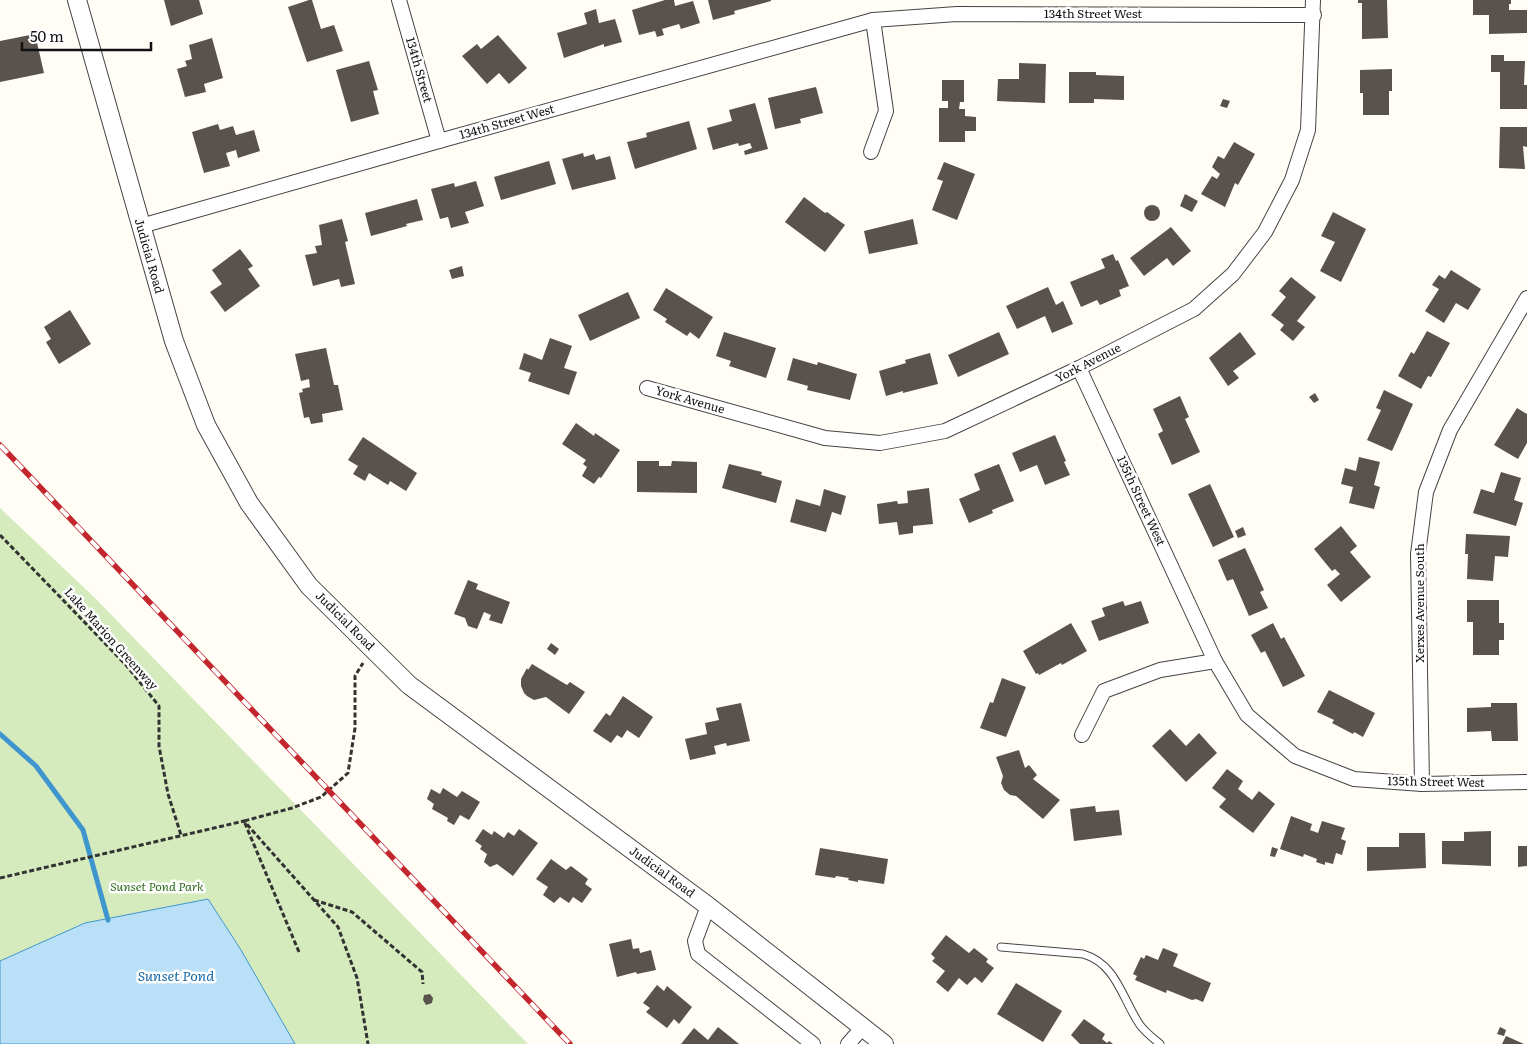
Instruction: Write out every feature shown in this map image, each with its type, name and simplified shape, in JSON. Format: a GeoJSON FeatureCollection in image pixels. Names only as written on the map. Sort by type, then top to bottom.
{"type":"FeatureCollection","features":[{"type":"Feature","properties":{"kind":"street","name":"Judicial Road"},"geometry":{"type":"LineString","coordinates":[[77,0],[174,341],[206,425],[249,503],[309,586],[409,685],[708,906],[884,1044]]}},
{"type":"Feature","properties":{"kind":"street","name":"134th Street"},"geometry":{"type":"LineString","coordinates":[[399,0],[439,141]]}},
{"type":"Feature","properties":{"kind":"street","name":"York Avenue"},"geometry":{"type":"LineString","coordinates":[[648,388],[825,438],[880,443],[945,431],[1079,368],[1194,308],[1233,274],[1265,232],[1292,180],[1308,130],[1314,15],[1313,0]]}},
{"type":"Feature","properties":{"kind":"street","name":"134th Street West"},"geometry":{"type":"LineString","coordinates":[[141,226],[873,20],[957,14],[1314,15]]}},
{"type":"Feature","properties":{"kind":"street"},"geometry":{"type":"LineString","coordinates":[[871,152],[886,111],[873,20]]}},
{"type":"Feature","properties":{"kind":"street","name":"Xerxes Avenue South"},"geometry":{"type":"LineString","coordinates":[[1422,784],[1418,554],[1426,492],[1450,430],[1527,298]]}},
{"type":"Feature","properties":{"kind":"street","name":"135th Street West"},"geometry":{"type":"LineString","coordinates":[[1079,368],[1214,661],[1247,715],[1295,756],[1354,779],[1422,784],[1527,782]]}},
{"type":"Feature","properties":{"kind":"street"},"geometry":{"type":"LineString","coordinates":[[1082,735],[1104,691],[1160,670],[1214,661]]}},
{"type":"Feature","properties":{"kind":"street"},"geometry":{"type":"LineString","coordinates":[[708,906],[695,941],[698,954],[813,1044]]}},
{"type":"Feature","properties":{"kind":"street"},"geometry":{"type":"LineString","coordinates":[[848,1044],[862,1028]]}},
{"type":"Feature","properties":{"kind":"lane"},"geometry":{"type":"LineString","coordinates":[[1000,947],[1083,954],[1094,958],[1102,964],[1117,982],[1140,1025],[1160,1044]]}},
{"type":"Feature","properties":{"kind":"path","name":"Lake Marion Greenway"},"geometry":{"type":"LineString","coordinates":[[0,535],[126,665],[159,706],[159,746],[168,794],[181,835]]}},
{"type":"Feature","properties":{"kind":"path"},"geometry":{"type":"LineString","coordinates":[[0,878],[244,821],[321,798],[348,773],[355,728],[355,676],[373,649]]}},
{"type":"Feature","properties":{"kind":"path"},"geometry":{"type":"LineString","coordinates":[[244,821],[338,927],[357,978],[368,1044]]}},
{"type":"Feature","properties":{"kind":"path"},"geometry":{"type":"LineString","coordinates":[[244,821],[298,952]]}},
{"type":"Feature","properties":{"kind":"path"},"geometry":{"type":"LineString","coordinates":[[313,899],[352,912],[422,972],[423,984]]}},
{"type":"Feature","properties":{"kind":"green space","name":"Sunset Pond Park"},"geometry":{"type":"Polygon","coordinates":[[[0,508],[96,599],[528,1044],[0,1044],[0,508]]]}},
{"type":"Feature","properties":{"kind":"water","name":"Sunset Pond"},"geometry":{"type":"Polygon","coordinates":[[[208,899],[241,950],[295,1044],[0,1044],[0,961],[85,923],[208,899]]]}},
{"type":"Feature","properties":{"kind":"building"},"geometry":{"type":"Polygon","coordinates":[[[164,0],[199,0],[203,14],[171,26],[164,0]]]}},
{"type":"Feature","properties":{"kind":"building"},"geometry":{"type":"Polygon","coordinates":[[[312,0],[321,29],[334,25],[343,51],[307,62],[288,7],[312,0]]]}},
{"type":"Feature","properties":{"kind":"building"},"geometry":{"type":"Polygon","coordinates":[[[665,0],[674,0],[675,6],[693,1],[700,23],[681,29],[679,24],[662,29],[664,35],[657,37],[655,31],[639,35],[632,10],[665,0]]]}},
{"type":"Feature","properties":{"kind":"building"},"geometry":{"type":"Polygon","coordinates":[[[708,0],[771,1],[734,11],[735,14],[713,20],[708,0]]]}},
{"type":"Feature","properties":{"kind":"building"},"geometry":{"type":"Polygon","coordinates":[[[1358,0],[1387,0],[1388,38],[1362,39],[1362,3],[1358,3],[1358,0]]]}},
{"type":"Feature","properties":{"kind":"building"},"geometry":{"type":"Polygon","coordinates":[[[1473,0],[1511,0],[1509,10],[1527,10],[1527,33],[1489,34],[1489,15],[1473,15],[1473,0]]]}},
{"type":"Feature","properties":{"kind":"building"},"geometry":{"type":"Polygon","coordinates":[[[596,9],[599,23],[615,19],[622,42],[604,47],[604,44],[564,58],[557,33],[587,24],[584,13],[596,9]]]}},
{"type":"Feature","properties":{"kind":"building"},"geometry":{"type":"Polygon","coordinates":[[[35,34],[44,73],[0,82],[0,41],[35,34]]]}},
{"type":"Feature","properties":{"kind":"building"},"geometry":{"type":"Polygon","coordinates":[[[498,35],[527,68],[509,84],[499,73],[487,84],[462,56],[477,44],[481,49],[498,35]]]}},
{"type":"Feature","properties":{"kind":"building"},"geometry":{"type":"Polygon","coordinates":[[[212,38],[223,78],[204,84],[206,92],[185,97],[177,69],[187,66],[185,61],[192,59],[189,45],[212,38]]]}},
{"type":"Feature","properties":{"kind":"building"},"geometry":{"type":"Polygon","coordinates":[[[1491,55],[1504,55],[1504,61],[1525,61],[1524,85],[1527,85],[1527,109],[1500,109],[1500,72],[1491,72],[1491,55]]]}},
{"type":"Feature","properties":{"kind":"building"},"geometry":{"type":"Polygon","coordinates":[[[369,61],[378,90],[373,91],[379,114],[351,122],[336,70],[369,61]]]}},
{"type":"Feature","properties":{"kind":"building"},"geometry":{"type":"Polygon","coordinates":[[[1019,63],[1046,64],[1045,103],[997,101],[998,79],[1019,79],[1019,63]]]}},
{"type":"Feature","properties":{"kind":"building"},"geometry":{"type":"Polygon","coordinates":[[[1392,69],[1392,91],[1389,91],[1389,115],[1363,115],[1363,93],[1360,93],[1360,70],[1392,69]]]}},
{"type":"Feature","properties":{"kind":"building"},"geometry":{"type":"Polygon","coordinates":[[[1069,72],[1096,72],[1096,75],[1124,76],[1124,100],[1094,99],[1094,103],[1069,103],[1069,72]]]}},
{"type":"Feature","properties":{"kind":"building"},"geometry":{"type":"Polygon","coordinates":[[[942,80],[964,80],[964,102],[960,102],[959,109],[965,109],[965,116],[976,117],[976,131],[965,131],[965,142],[939,142],[939,108],[948,108],[948,101],[942,101],[942,80]]]}},
{"type":"Feature","properties":{"kind":"building"},"geometry":{"type":"Polygon","coordinates":[[[816,87],[823,113],[800,119],[801,123],[775,129],[768,98],[816,87]]]}},
{"type":"Feature","properties":{"kind":"building"},"geometry":{"type":"Polygon","coordinates":[[[1223,99],[1230,101],[1227,108],[1220,106],[1223,99]]]}},
{"type":"Feature","properties":{"kind":"building"},"geometry":{"type":"Polygon","coordinates":[[[755,103],[768,149],[745,155],[744,151],[752,148],[750,143],[739,146],[738,143],[713,150],[707,128],[732,121],[729,110],[755,103]]]}},
{"type":"Feature","properties":{"kind":"building"},"geometry":{"type":"Polygon","coordinates":[[[689,121],[697,149],[635,169],[627,142],[647,137],[646,133],[689,121]]]}},
{"type":"Feature","properties":{"kind":"building"},"geometry":{"type":"Polygon","coordinates":[[[218,124],[220,130],[233,126],[236,135],[254,130],[260,151],[238,158],[236,150],[226,153],[230,166],[204,173],[192,132],[218,124]]]}},
{"type":"Feature","properties":{"kind":"building"},"geometry":{"type":"Polygon","coordinates":[[[1500,127],[1527,127],[1527,147],[1523,146],[1525,169],[1499,168],[1500,127]]]}},
{"type":"Feature","properties":{"kind":"building"},"geometry":{"type":"Polygon","coordinates":[[[1234,142],[1255,154],[1238,185],[1235,183],[1225,207],[1201,194],[1212,176],[1217,179],[1220,174],[1212,167],[1218,156],[1224,159],[1234,142]]]}},
{"type":"Feature","properties":{"kind":"building"},"geometry":{"type":"Polygon","coordinates":[[[583,153],[584,157],[594,154],[596,160],[610,156],[616,179],[572,190],[562,159],[583,153]]]}},
{"type":"Feature","properties":{"kind":"building"},"geometry":{"type":"Polygon","coordinates":[[[549,161],[556,184],[501,200],[494,177],[549,161]]]}},
{"type":"Feature","properties":{"kind":"building"},"geometry":{"type":"Polygon","coordinates":[[[944,162],[975,174],[957,220],[932,210],[943,181],[937,179],[944,162]]]}},
{"type":"Feature","properties":{"kind":"building"},"geometry":{"type":"Polygon","coordinates":[[[476,181],[484,206],[465,212],[469,223],[451,228],[448,217],[440,219],[431,189],[454,183],[455,187],[476,181]]]}},
{"type":"Feature","properties":{"kind":"building"},"geometry":{"type":"Polygon","coordinates":[[[1185,194],[1198,201],[1192,212],[1180,206],[1185,194]]]}},
{"type":"Feature","properties":{"kind":"building"},"geometry":{"type":"Polygon","coordinates":[[[804,197],[845,225],[825,252],[785,222],[804,197]]]}},
{"type":"Feature","properties":{"kind":"building"},"geometry":{"type":"Polygon","coordinates":[[[417,199],[423,220],[371,236],[365,213],[417,199]]]}},
{"type":"Feature","properties":{"kind":"building"},"geometry":{"type":"Polygon","coordinates":[[[1152,205],[1158,207],[1160,213],[1158,219],[1152,221],[1146,219],[1144,213],[1146,207],[1152,205]]]}},
{"type":"Feature","properties":{"kind":"building"},"geometry":{"type":"Polygon","coordinates":[[[1333,212],[1366,229],[1341,282],[1320,271],[1335,242],[1321,236],[1333,212]]]}},
{"type":"Feature","properties":{"kind":"building"},"geometry":{"type":"Polygon","coordinates":[[[342,219],[348,241],[345,242],[355,284],[341,287],[339,279],[313,286],[305,255],[317,253],[315,246],[322,245],[319,225],[342,219]]]}},
{"type":"Feature","properties":{"kind":"building"},"geometry":{"type":"Polygon","coordinates":[[[913,219],[918,244],[869,254],[864,231],[913,219]]]}},
{"type":"Feature","properties":{"kind":"building"},"geometry":{"type":"Polygon","coordinates":[[[1171,227],[1191,251],[1173,266],[1167,258],[1144,276],[1130,258],[1171,227]]]}},
{"type":"Feature","properties":{"kind":"building"},"geometry":{"type":"Polygon","coordinates":[[[240,249],[253,266],[248,269],[260,286],[225,312],[210,292],[222,284],[212,270],[240,249]]]}},
{"type":"Feature","properties":{"kind":"building"},"geometry":{"type":"Polygon","coordinates":[[[1113,254],[1116,261],[1118,260],[1129,286],[1119,290],[1121,296],[1100,305],[1097,300],[1081,307],[1070,282],[1105,268],[1101,259],[1113,254]]]}},
{"type":"Feature","properties":{"kind":"building"},"geometry":{"type":"Polygon","coordinates":[[[462,266],[464,276],[452,279],[449,270],[462,266]]]}},
{"type":"Feature","properties":{"kind":"building"},"geometry":{"type":"Polygon","coordinates":[[[1451,270],[1481,289],[1468,310],[1456,303],[1444,323],[1425,311],[1439,289],[1432,285],[1439,275],[1445,279],[1451,270]]]}},
{"type":"Feature","properties":{"kind":"building"},"geometry":{"type":"Polygon","coordinates":[[[1291,277],[1316,297],[1297,321],[1305,327],[1293,341],[1280,330],[1284,325],[1271,315],[1286,297],[1279,291],[1291,277]]]}},
{"type":"Feature","properties":{"kind":"building"},"geometry":{"type":"Polygon","coordinates":[[[1048,287],[1056,305],[1063,301],[1073,324],[1052,333],[1045,316],[1017,329],[1006,306],[1048,287]]]}},
{"type":"Feature","properties":{"kind":"building"},"geometry":{"type":"Polygon","coordinates":[[[666,288],[713,317],[699,339],[690,332],[687,336],[665,322],[667,319],[653,310],[666,288]]]}},
{"type":"Feature","properties":{"kind":"building"},"geometry":{"type":"Polygon","coordinates":[[[628,292],[640,318],[590,341],[578,315],[628,292]]]}},
{"type":"Feature","properties":{"kind":"building"},"geometry":{"type":"Polygon","coordinates":[[[70,310],[91,344],[59,364],[46,342],[51,339],[44,327],[70,310]]]}},
{"type":"Feature","properties":{"kind":"building"},"geometry":{"type":"Polygon","coordinates":[[[1427,331],[1450,343],[1431,377],[1428,376],[1421,389],[1398,376],[1411,352],[1414,354],[1427,331]]]}},
{"type":"Feature","properties":{"kind":"building"},"geometry":{"type":"Polygon","coordinates":[[[724,332],[776,348],[766,378],[729,366],[731,361],[716,356],[724,332]]]}},
{"type":"Feature","properties":{"kind":"building"},"geometry":{"type":"Polygon","coordinates":[[[999,332],[1009,354],[958,377],[948,355],[999,332]]]}},
{"type":"Feature","properties":{"kind":"building"},"geometry":{"type":"Polygon","coordinates":[[[1240,332],[1256,354],[1233,371],[1239,378],[1228,386],[1209,358],[1240,332]]]}},
{"type":"Feature","properties":{"kind":"building"},"geometry":{"type":"Polygon","coordinates":[[[550,338],[572,346],[564,368],[577,372],[569,395],[528,381],[531,373],[519,369],[524,353],[542,360],[550,338]]]}},
{"type":"Feature","properties":{"kind":"building"},"geometry":{"type":"Polygon","coordinates":[[[326,348],[334,385],[338,385],[343,410],[322,414],[323,422],[311,424],[309,417],[304,418],[299,393],[303,392],[302,389],[310,387],[309,379],[301,381],[295,354],[326,348]]]}},
{"type":"Feature","properties":{"kind":"building"},"geometry":{"type":"Polygon","coordinates":[[[930,353],[938,384],[886,396],[879,371],[906,363],[905,360],[930,353]]]}},
{"type":"Feature","properties":{"kind":"building"},"geometry":{"type":"Polygon","coordinates":[[[793,358],[817,365],[818,362],[857,374],[850,400],[807,390],[808,386],[787,380],[793,358]]]}},
{"type":"Feature","properties":{"kind":"building"},"geometry":{"type":"Polygon","coordinates":[[[1384,390],[1413,404],[1392,451],[1367,440],[1381,410],[1376,408],[1384,390]]]}},
{"type":"Feature","properties":{"kind":"building"},"geometry":{"type":"Polygon","coordinates":[[[1315,393],[1319,400],[1314,403],[1309,397],[1315,393]]]}},
{"type":"Feature","properties":{"kind":"building"},"geometry":{"type":"Polygon","coordinates":[[[1180,396],[1189,417],[1185,419],[1200,452],[1172,465],[1158,434],[1163,431],[1153,409],[1180,396]]]}},
{"type":"Feature","properties":{"kind":"building"},"geometry":{"type":"Polygon","coordinates":[[[1517,408],[1527,414],[1527,443],[1518,459],[1494,445],[1517,408]]]}},
{"type":"Feature","properties":{"kind":"building"},"geometry":{"type":"Polygon","coordinates":[[[576,423],[594,436],[595,433],[620,450],[601,478],[599,477],[594,484],[582,476],[587,467],[583,464],[586,460],[562,444],[576,423]]]}},
{"type":"Feature","properties":{"kind":"building"},"geometry":{"type":"Polygon","coordinates":[[[1055,435],[1070,475],[1045,485],[1037,465],[1020,472],[1012,453],[1055,435]]]}},
{"type":"Feature","properties":{"kind":"building"},"geometry":{"type":"Polygon","coordinates":[[[363,437],[417,473],[406,491],[390,481],[388,485],[369,473],[365,481],[353,474],[358,466],[348,460],[363,437]]]}},
{"type":"Feature","properties":{"kind":"building"},"geometry":{"type":"Polygon","coordinates":[[[1359,457],[1380,462],[1374,485],[1380,487],[1374,509],[1349,503],[1353,487],[1341,484],[1345,468],[1356,471],[1359,457]]]}},
{"type":"Feature","properties":{"kind":"building"},"geometry":{"type":"Polygon","coordinates":[[[637,461],[659,461],[659,466],[671,466],[672,461],[697,462],[697,493],[637,492],[637,461]]]}},
{"type":"Feature","properties":{"kind":"building"},"geometry":{"type":"Polygon","coordinates":[[[729,464],[762,472],[761,475],[782,481],[776,503],[722,488],[729,464]]]}},
{"type":"Feature","properties":{"kind":"building"},"geometry":{"type":"Polygon","coordinates":[[[999,464],[1014,501],[992,510],[993,513],[969,523],[959,499],[980,490],[974,474],[999,464]]]}},
{"type":"Feature","properties":{"kind":"building"},"geometry":{"type":"Polygon","coordinates":[[[1501,472],[1521,478],[1514,500],[1523,503],[1516,526],[1473,513],[1481,489],[1494,493],[1501,472]]]}},
{"type":"Feature","properties":{"kind":"building"},"geometry":{"type":"Polygon","coordinates":[[[1210,484],[1234,537],[1213,547],[1188,494],[1210,484]]]}},
{"type":"Feature","properties":{"kind":"building"},"geometry":{"type":"Polygon","coordinates":[[[929,488],[933,524],[913,526],[913,533],[899,535],[897,522],[879,524],[877,504],[897,501],[898,504],[908,503],[907,491],[929,488]]]}},
{"type":"Feature","properties":{"kind":"building"},"geometry":{"type":"Polygon","coordinates":[[[824,489],[846,496],[841,515],[832,512],[826,532],[790,522],[796,499],[820,506],[824,489]]]}},
{"type":"Feature","properties":{"kind":"building"},"geometry":{"type":"Polygon","coordinates":[[[1341,526],[1357,546],[1350,552],[1371,577],[1341,602],[1327,585],[1340,574],[1335,569],[1332,571],[1314,549],[1341,526]]]}},
{"type":"Feature","properties":{"kind":"building"},"geometry":{"type":"Polygon","coordinates":[[[1243,527],[1246,535],[1238,538],[1235,531],[1243,527]]]}},
{"type":"Feature","properties":{"kind":"building"},"geometry":{"type":"Polygon","coordinates":[[[1466,534],[1510,536],[1508,557],[1495,556],[1493,581],[1467,579],[1468,554],[1465,554],[1466,534]]]}},
{"type":"Feature","properties":{"kind":"building"},"geometry":{"type":"Polygon","coordinates":[[[1245,548],[1264,590],[1260,592],[1268,608],[1249,616],[1233,579],[1227,581],[1218,560],[1245,548]]]}},
{"type":"Feature","properties":{"kind":"building"},"geometry":{"type":"Polygon","coordinates":[[[468,580],[478,584],[476,589],[510,602],[502,624],[489,620],[491,615],[484,612],[477,629],[468,626],[465,618],[454,614],[468,580]]]}},
{"type":"Feature","properties":{"kind":"building"},"geometry":{"type":"Polygon","coordinates":[[[1467,600],[1499,600],[1499,623],[1504,623],[1504,640],[1499,640],[1499,655],[1473,655],[1473,622],[1467,622],[1467,600]]]}},
{"type":"Feature","properties":{"kind":"building"},"geometry":{"type":"Polygon","coordinates":[[[1123,601],[1125,606],[1141,601],[1149,623],[1099,641],[1091,621],[1105,616],[1102,608],[1123,601]]]}},
{"type":"Feature","properties":{"kind":"building"},"geometry":{"type":"Polygon","coordinates":[[[1071,623],[1087,651],[1062,665],[1061,663],[1039,675],[1038,673],[1036,674],[1023,651],[1071,623]]]}},
{"type":"Feature","properties":{"kind":"building"},"geometry":{"type":"Polygon","coordinates":[[[1273,623],[1281,639],[1284,637],[1305,676],[1283,687],[1265,651],[1261,653],[1251,635],[1273,623]]]}},
{"type":"Feature","properties":{"kind":"building"},"geometry":{"type":"Polygon","coordinates":[[[551,643],[559,649],[555,655],[547,649],[551,643]]]}},
{"type":"Feature","properties":{"kind":"building"},"geometry":{"type":"Polygon","coordinates":[[[532,664],[567,685],[570,682],[585,692],[569,714],[546,697],[534,700],[524,693],[521,679],[527,668],[528,670],[532,664]]]}},
{"type":"Feature","properties":{"kind":"building"},"geometry":{"type":"Polygon","coordinates":[[[1002,678],[1026,687],[1006,737],[980,728],[990,702],[993,703],[1002,678]]]}},
{"type":"Feature","properties":{"kind":"building"},"geometry":{"type":"Polygon","coordinates":[[[1329,690],[1375,713],[1363,737],[1332,723],[1334,720],[1317,712],[1329,690]]]}},
{"type":"Feature","properties":{"kind":"building"},"geometry":{"type":"Polygon","coordinates":[[[623,696],[653,717],[639,738],[627,730],[622,738],[617,735],[611,743],[593,731],[606,713],[610,716],[623,696]]]}},
{"type":"Feature","properties":{"kind":"building"},"geometry":{"type":"Polygon","coordinates":[[[741,703],[750,741],[727,746],[726,743],[714,746],[716,754],[690,760],[685,739],[707,734],[705,723],[719,720],[716,708],[741,703]]]}},
{"type":"Feature","properties":{"kind":"building"},"geometry":{"type":"Polygon","coordinates":[[[1491,703],[1517,703],[1518,741],[1492,741],[1491,731],[1467,732],[1467,708],[1491,707],[1491,703]]]}},
{"type":"Feature","properties":{"kind":"building"},"geometry":{"type":"Polygon","coordinates":[[[1170,729],[1186,746],[1199,733],[1217,753],[1186,782],[1152,746],[1170,729]]]}},
{"type":"Feature","properties":{"kind":"building"},"geometry":{"type":"Polygon","coordinates":[[[1019,750],[1025,768],[1029,765],[1037,775],[1033,779],[1060,800],[1043,819],[1016,796],[1010,795],[1004,790],[1001,783],[1003,776],[996,757],[1019,750]]]}},
{"type":"Feature","properties":{"kind":"building"},"geometry":{"type":"Polygon","coordinates":[[[1227,769],[1243,781],[1238,789],[1252,800],[1259,791],[1275,804],[1253,833],[1219,807],[1226,799],[1212,788],[1227,769]]]}},
{"type":"Feature","properties":{"kind":"building"},"geometry":{"type":"Polygon","coordinates":[[[443,788],[457,797],[462,791],[480,802],[469,820],[460,815],[454,825],[447,821],[448,818],[432,809],[434,804],[427,799],[431,789],[440,794],[443,788]]]}},
{"type":"Feature","properties":{"kind":"building"},"geometry":{"type":"Polygon","coordinates":[[[1095,806],[1096,812],[1119,810],[1122,835],[1074,841],[1070,809],[1095,806]]]}},
{"type":"Feature","properties":{"kind":"building"},"geometry":{"type":"Polygon","coordinates":[[[1291,816],[1312,824],[1310,830],[1318,833],[1322,821],[1345,828],[1341,839],[1346,841],[1342,855],[1336,853],[1333,864],[1325,862],[1325,865],[1316,862],[1317,859],[1304,854],[1303,857],[1280,849],[1291,816]]]}},
{"type":"Feature","properties":{"kind":"building"},"geometry":{"type":"Polygon","coordinates":[[[483,829],[492,835],[494,831],[504,838],[508,832],[514,836],[519,829],[538,843],[513,876],[497,864],[490,867],[484,862],[487,854],[480,849],[482,846],[475,841],[483,829]]]}},
{"type":"Feature","properties":{"kind":"building"},"geometry":{"type":"Polygon","coordinates":[[[1491,831],[1491,866],[1442,864],[1442,841],[1464,841],[1464,832],[1491,831]]]}},
{"type":"Feature","properties":{"kind":"building"},"geometry":{"type":"Polygon","coordinates":[[[1399,833],[1425,833],[1426,868],[1367,871],[1367,847],[1399,847],[1399,833]]]}},
{"type":"Feature","properties":{"kind":"building"},"geometry":{"type":"Polygon","coordinates":[[[1518,846],[1527,846],[1527,866],[1518,867],[1518,846]]]}},
{"type":"Feature","properties":{"kind":"building"},"geometry":{"type":"Polygon","coordinates":[[[1272,847],[1278,849],[1275,857],[1270,856],[1272,847]]]}},
{"type":"Feature","properties":{"kind":"building"},"geometry":{"type":"Polygon","coordinates":[[[820,848],[888,859],[884,884],[858,880],[858,882],[836,876],[835,878],[815,875],[820,848]]]}},
{"type":"Feature","properties":{"kind":"building"},"geometry":{"type":"Polygon","coordinates":[[[551,859],[566,870],[571,866],[588,879],[585,884],[592,889],[582,903],[573,897],[569,903],[560,897],[554,903],[543,895],[548,887],[536,879],[551,859]]]}},
{"type":"Feature","properties":{"kind":"building"},"geometry":{"type":"Polygon","coordinates":[[[946,935],[969,953],[974,948],[988,959],[986,962],[994,968],[982,983],[975,977],[967,985],[959,978],[948,992],[936,982],[945,971],[932,961],[935,958],[931,954],[946,935]]]}},
{"type":"Feature","properties":{"kind":"building"},"geometry":{"type":"Polygon","coordinates":[[[631,939],[633,949],[639,948],[640,953],[651,950],[656,970],[637,974],[636,972],[617,977],[609,944],[631,939]]]}},
{"type":"Feature","properties":{"kind":"building"},"geometry":{"type":"Polygon","coordinates":[[[1163,948],[1178,954],[1173,966],[1211,983],[1203,1002],[1196,999],[1192,1000],[1167,990],[1166,993],[1135,980],[1137,976],[1133,974],[1141,957],[1144,959],[1146,955],[1158,960],[1163,948]]]}},
{"type":"Feature","properties":{"kind":"building"},"geometry":{"type":"Polygon","coordinates":[[[1016,983],[1062,1011],[1043,1042],[997,1014],[1016,983]]]}},
{"type":"Feature","properties":{"kind":"building"},"geometry":{"type":"Polygon","coordinates":[[[657,985],[664,991],[667,986],[692,1007],[679,1024],[674,1019],[667,1028],[646,1012],[650,1008],[643,1003],[657,985]]]}},
{"type":"Feature","properties":{"kind":"building"},"geometry":{"type":"Polygon","coordinates":[[[430,994],[433,998],[432,1003],[426,1005],[423,1000],[424,995],[430,994]]]}},
{"type":"Feature","properties":{"kind":"building"},"geometry":{"type":"Polygon","coordinates":[[[1084,1019],[1105,1034],[1102,1039],[1107,1043],[1109,1041],[1113,1044],[1080,1044],[1071,1035],[1084,1019]]]}},
{"type":"Feature","properties":{"kind":"building"},"geometry":{"type":"Polygon","coordinates":[[[718,1027],[739,1044],[681,1044],[694,1028],[708,1040],[718,1027]]]}},
{"type":"Feature","properties":{"kind":"building"},"geometry":{"type":"Polygon","coordinates":[[[1500,1027],[1506,1030],[1504,1036],[1497,1034],[1500,1027]]]}},
{"type":"Feature","properties":{"kind":"building"},"geometry":{"type":"Polygon","coordinates":[[[1506,1036],[1524,1044],[1502,1044],[1506,1036]]]}},
{"type":"Feature","properties":{"kind":"waterway"},"geometry":{"type":"LineString","coordinates":[[0,734],[36,766],[83,830],[108,920]]}},
{"type":"Feature","properties":{"kind":"railway"},"geometry":{"type":"LineString","coordinates":[[0,445],[570,1044]]}}]}
